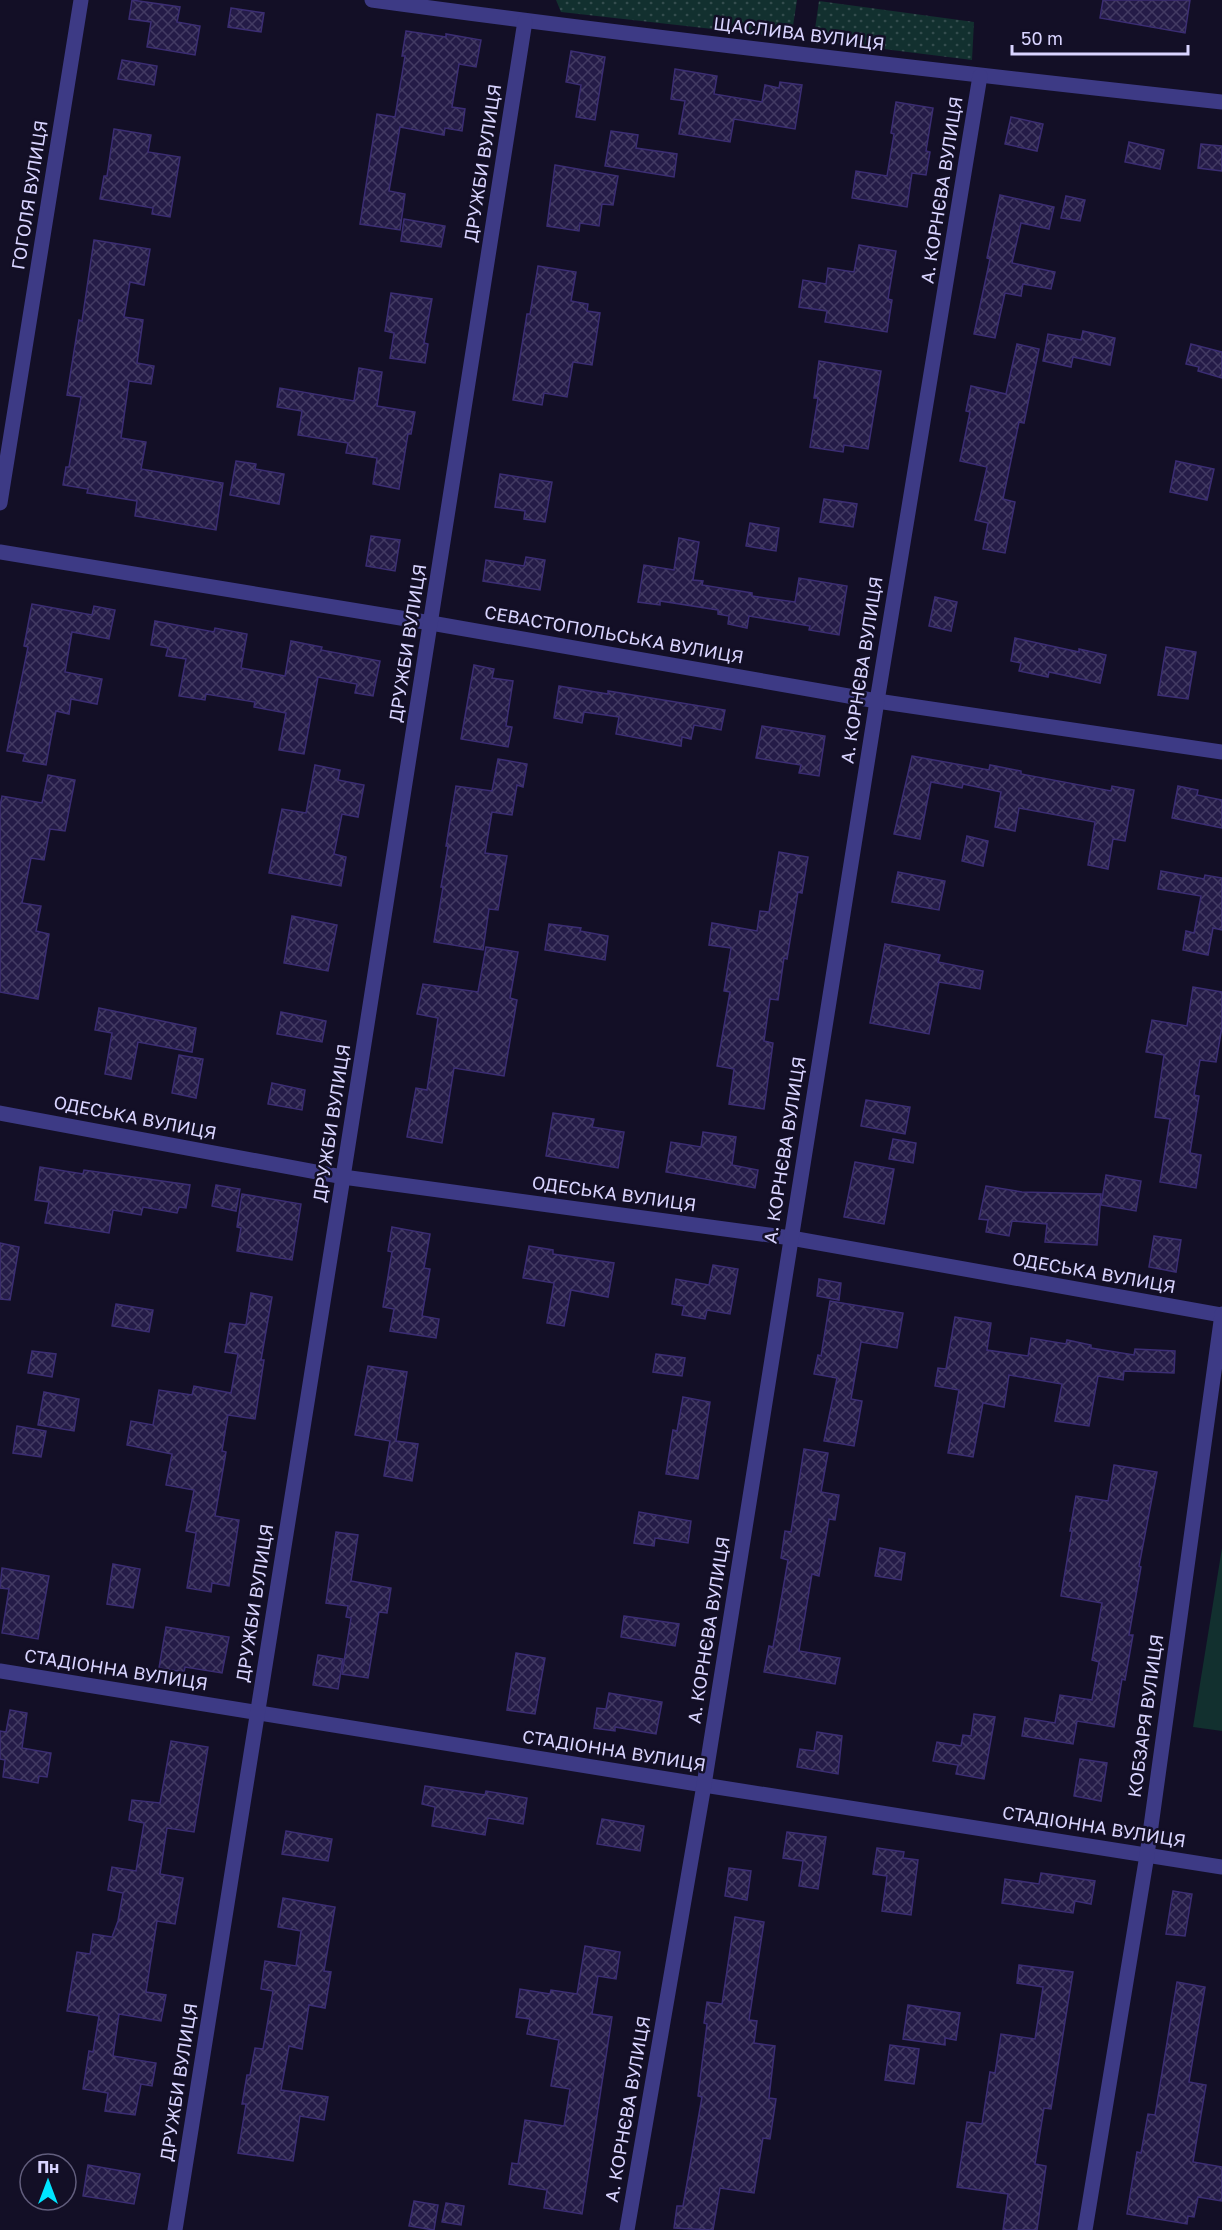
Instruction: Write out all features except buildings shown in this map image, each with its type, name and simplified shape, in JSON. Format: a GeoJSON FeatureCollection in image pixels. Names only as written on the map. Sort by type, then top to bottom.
{"type":"FeatureCollection","features":[{"type":"Feature","properties":{"kind":"street","name":"ГОГОЛЯ ВУЛИЦЯ"},"geometry":{"type":"LineString","coordinates":[[0,503],[81,0]]}},
{"type":"Feature","properties":{"kind":"street","name":"ЩАСЛИВА ВУЛИЦЯ"},"geometry":{"type":"LineString","coordinates":[[372,0],[525,21],[980,76],[1222,102]]}},
{"type":"Feature","properties":{"kind":"street","name":"ДРУЖБИ ВУЛИЦЯ"},"geometry":{"type":"LineString","coordinates":[[175,2230],[525,21]]}},
{"type":"Feature","properties":{"kind":"street","name":"А. КОРНЄВА ВУЛИЦЯ"},"geometry":{"type":"LineString","coordinates":[[627,2230],[704,1785],[877,701],[980,76]]}},
{"type":"Feature","properties":{"kind":"street","name":"СЕВАСТОПОЛЬСЬКА ВУЛИЦЯ"},"geometry":{"type":"LineString","coordinates":[[0,552],[431,623],[877,701],[1222,752]]}},
{"type":"Feature","properties":{"kind":"street","name":"ОДЕСЬКА ВУЛИЦЯ"},"geometry":{"type":"LineString","coordinates":[[0,1113],[343,1177],[791,1238],[1222,1314]]}},
{"type":"Feature","properties":{"kind":"street","name":"КОБЗАРЯ ВУЛИЦЯ"},"geometry":{"type":"LineString","coordinates":[[1085,2230],[1147,1855],[1222,1314]]}},
{"type":"Feature","properties":{"kind":"street","name":"СТАДІОННА ВУЛИЦЯ"},"geometry":{"type":"LineString","coordinates":[[0,1671],[1222,1867]]}},
{"type":"Feature","properties":{"kind":"green space"},"geometry":{"type":"Polygon","coordinates":[[[556,0],[797,0],[793,26],[784,37],[561,12],[556,0]]]}},
{"type":"Feature","properties":{"kind":"green space"},"geometry":{"type":"Polygon","coordinates":[[[819,1],[974,22],[972,60],[819,41],[815,29],[819,1]]]}},
{"type":"Feature","properties":{"kind":"green space"},"geometry":{"type":"Polygon","coordinates":[[[1222,1548],[1222,1731],[1193,1727],[1222,1548]]]}}]}
